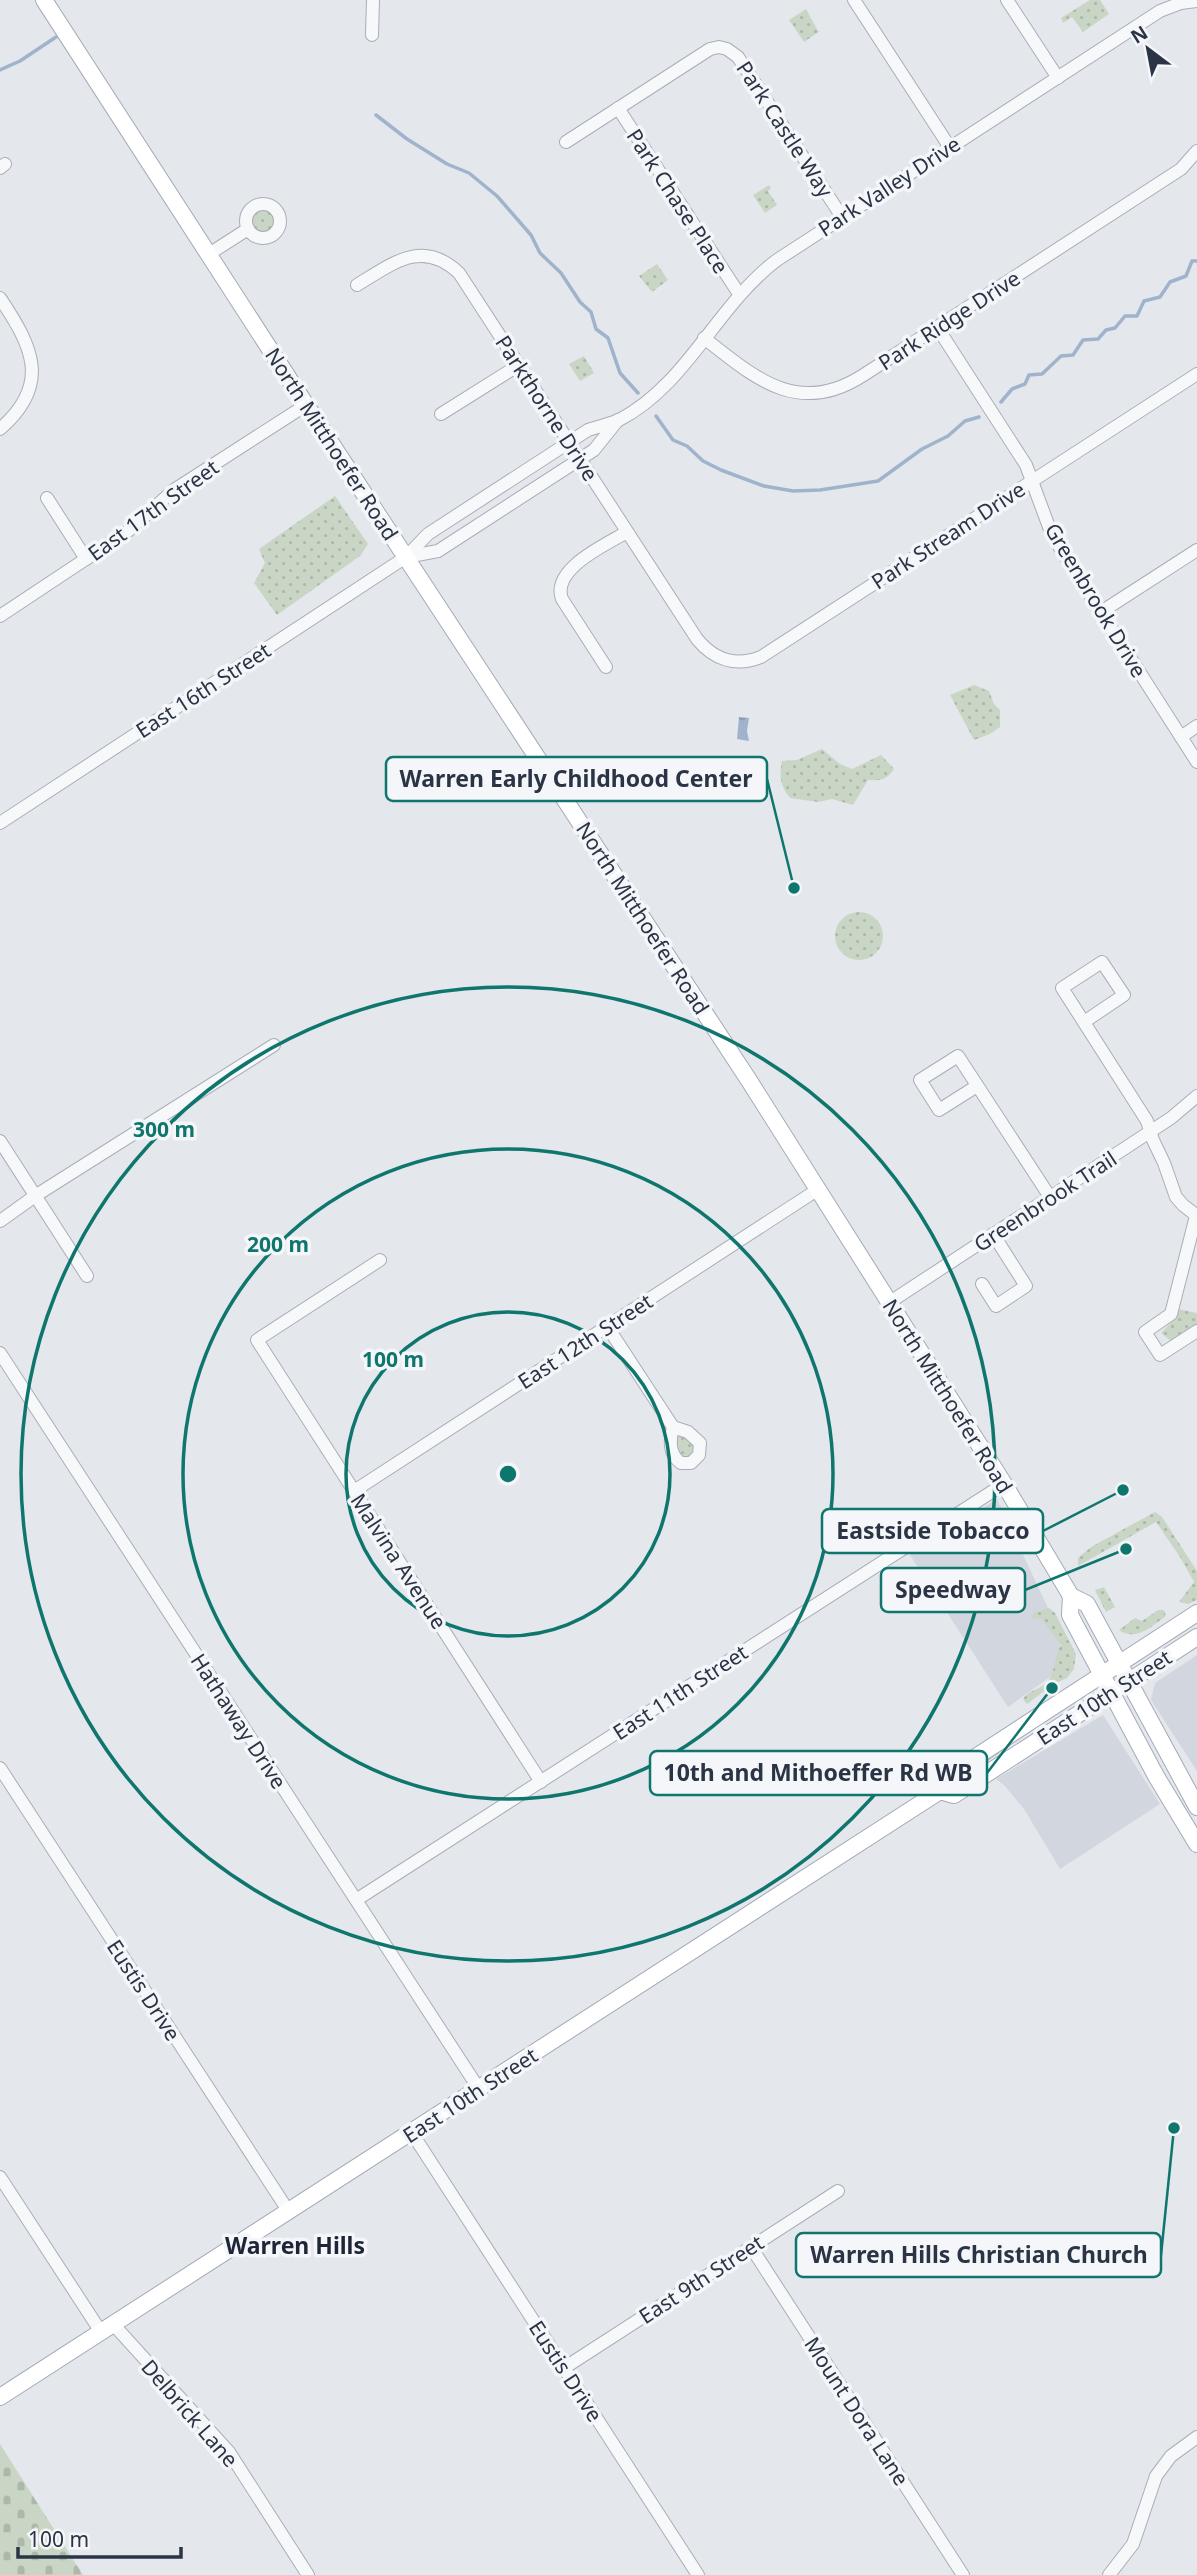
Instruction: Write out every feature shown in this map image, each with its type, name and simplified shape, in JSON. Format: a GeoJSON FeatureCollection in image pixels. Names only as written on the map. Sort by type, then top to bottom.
{"type":"FeatureCollection","features":[{"type":"Feature","properties":{"kind":"main road","name":"North Mitthoefer Road"},"geometry":{"type":"LineString","coordinates":[[44,0],[750,1082],[1004,1484],[1071,1596],[1087,1605],[1197,1807]]}},
{"type":"Feature","properties":{"kind":"main road","name":"North Mitthoefer Road"},"geometry":{"type":"LineString","coordinates":[[1071,1596],[1070,1615],[1197,1844]]}},
{"type":"Feature","properties":{"kind":"main road","name":"East 10th Street"},"geometry":{"type":"LineString","coordinates":[[0,2397],[940,1791],[942,1779],[1197,1613]]}},
{"type":"Feature","properties":{"kind":"main road","name":"East 10th Street"},"geometry":{"type":"LineString","coordinates":[[940,1791],[954,1795],[1197,1637]]}},
{"type":"Feature","properties":{"kind":"main road"},"geometry":{"type":"LineString","coordinates":[[1173,1805],[1181,1803],[1185,1806],[1197,1824]]}},
{"type":"Feature","properties":{"kind":"street"},"geometry":{"type":"LineString","coordinates":[[372,36],[373,0]]}},
{"type":"Feature","properties":{"kind":"street"},"geometry":{"type":"LineString","coordinates":[[854,0],[949,146]]}},
{"type":"Feature","properties":{"kind":"street"},"geometry":{"type":"LineString","coordinates":[[1007,0],[1058,78]]}},
{"type":"Feature","properties":{"kind":"street","name":"Park Valley Drive"},"geometry":{"type":"LineString","coordinates":[[406,557],[428,534],[588,430],[618,420],[648,401],[667,384],[752,279],[777,260],[949,146],[1160,12],[1197,1]]}},
{"type":"Feature","properties":{"kind":"street","name":"Park Castle Way"},"geometry":{"type":"LineString","coordinates":[[618,108],[710,49],[723,48],[738,57],[842,217]]}},
{"type":"Feature","properties":{"kind":"street"},"geometry":{"type":"LineString","coordinates":[[566,142],[618,108]]}},
{"type":"Feature","properties":{"kind":"street","name":"Park Chase Place"},"geometry":{"type":"LineString","coordinates":[[618,108],[739,294]]}},
{"type":"Feature","properties":{"kind":"street","name":"Park Ridge Drive"},"geometry":{"type":"LineString","coordinates":[[704,338],[760,381],[784,390],[809,393],[829,391],[853,382],[1185,165],[1197,151]]}},
{"type":"Feature","properties":{"kind":"street"},"geometry":{"type":"LineString","coordinates":[[209,254],[248,229]]}},
{"type":"Feature","properties":{"kind":"street","name":"Parkthorne Drive"},"geometry":{"type":"LineString","coordinates":[[357,285],[405,257],[426,256],[444,261],[459,273],[697,639]]}},
{"type":"Feature","properties":{"kind":"street"},"geometry":{"type":"LineString","coordinates":[[0,298],[30,348],[32,375],[19,410],[0,429]]}},
{"type":"Feature","properties":{"kind":"street","name":"Greenbrook Drive"},"geometry":{"type":"LineString","coordinates":[[937,327],[1023,460],[1055,540],[1197,762]]}},
{"type":"Feature","properties":{"kind":"street"},"geometry":{"type":"LineString","coordinates":[[441,414],[519,365]]}},
{"type":"Feature","properties":{"kind":"street","name":"Park Stream Drive"},"geometry":{"type":"LineString","coordinates":[[697,639],[708,652],[726,660],[747,662],[761,657],[1197,374]]}},
{"type":"Feature","properties":{"kind":"street","name":"East 17th Street"},"geometry":{"type":"LineString","coordinates":[[0,616],[134,527],[174,490],[306,405]]}},
{"type":"Feature","properties":{"kind":"street","name":"Park Valley Drive"},"geometry":{"type":"LineString","coordinates":[[406,557],[438,551],[594,450],[618,420]]}},
{"type":"Feature","properties":{"kind":"street"},"geometry":{"type":"LineString","coordinates":[[47,498],[86,559]]}},
{"type":"Feature","properties":{"kind":"street"},"geometry":{"type":"LineString","coordinates":[[606,667],[562,599],[559,586],[568,570],[627,532]]}},
{"type":"Feature","properties":{"kind":"street"},"geometry":{"type":"LineString","coordinates":[[1101,612],[1197,550]]}},
{"type":"Feature","properties":{"kind":"street","name":"East 16th Street"},"geometry":{"type":"LineString","coordinates":[[0,823],[406,557]]}},
{"type":"Feature","properties":{"kind":"street"},"geometry":{"type":"LineString","coordinates":[[1181,737],[1197,726]]}},
{"type":"Feature","properties":{"kind":"street"},"geometry":{"type":"LineString","coordinates":[[1084,1022],[1124,995],[1101,962],[1062,988],[1147,1121],[1177,1197],[1196,1216],[1171,1314],[1144,1332],[1160,1355],[1197,1331]]}},
{"type":"Feature","properties":{"kind":"street"},"geometry":{"type":"LineString","coordinates":[[0,1220],[274,1045]]}},
{"type":"Feature","properties":{"kind":"street"},"geometry":{"type":"LineString","coordinates":[[977,1086],[939,1110],[920,1080],[958,1056],[1051,1197]]}},
{"type":"Feature","properties":{"kind":"street","name":"Greenbrook Trail"},"geometry":{"type":"LineString","coordinates":[[890,1302],[1150,1132],[1197,1096]]}},
{"type":"Feature","properties":{"kind":"street"},"geometry":{"type":"LineString","coordinates":[[0,1141],[86,1276]]}},
{"type":"Feature","properties":{"kind":"street","name":"East 12th Street"},"geometry":{"type":"LineString","coordinates":[[354,1491],[817,1190]]}},
{"type":"Feature","properties":{"kind":"street"},"geometry":{"type":"LineString","coordinates":[[982,1284],[996,1306],[1026,1286],[993,1234]]}},
{"type":"Feature","properties":{"kind":"street","name":"Malvina Avenue"},"geometry":{"type":"LineString","coordinates":[[380,1260],[257,1340],[541,1782]]}},
{"type":"Feature","properties":{"kind":"street"},"geometry":{"type":"LineString","coordinates":[[607,1326],[673,1427]]}},
{"type":"Feature","properties":{"kind":"street","name":"Hathaway Drive"},"geometry":{"type":"LineString","coordinates":[[0,1353],[479,2089]]}},
{"type":"Feature","properties":{"kind":"street","name":"East 11th Street"},"geometry":{"type":"LineString","coordinates":[[356,1900],[1004,1484]]}},
{"type":"Feature","properties":{"kind":"street","name":"Eustis Drive"},"geometry":{"type":"LineString","coordinates":[[0,1768],[289,2212]]}},
{"type":"Feature","properties":{"kind":"street","name":"Eustis Drive"},"geometry":{"type":"LineString","coordinates":[[412,2133],[698,2575]]}},
{"type":"Feature","properties":{"kind":"street","name":"Delbrick Lane"},"geometry":{"type":"LineString","coordinates":[[0,2177],[107,2328],[229,2452],[308,2575]]}},
{"type":"Feature","properties":{"kind":"street","name":"East 9th Street"},"geometry":{"type":"LineString","coordinates":[[564,2368],[838,2191]]}},
{"type":"Feature","properties":{"kind":"street","name":"Mount Dora Lane"},"geometry":{"type":"LineString","coordinates":[[751,2247],[963,2575]]}},
{"type":"Feature","properties":{"kind":"street"},"geometry":{"type":"LineString","coordinates":[[1109,2575],[1133,2544],[1156,2476],[1171,2456],[1197,2437]]}},
{"type":"Feature","properties":{"kind":"shaded area"},"geometry":{"type":"Polygon","coordinates":[[[997,1499],[1061,1636],[1057,1672],[1008,1707],[910,1555],[997,1499]]]}},
{"type":"Feature","properties":{"kind":"shaded area"},"geometry":{"type":"Polygon","coordinates":[[[1197,1655],[1197,1771],[1151,1700],[1155,1683],[1197,1655]]]}},
{"type":"Feature","properties":{"kind":"shaded area"},"geometry":{"type":"Polygon","coordinates":[[[1103,1715],[1160,1804],[1060,1869],[1024,1809],[996,1779],[1103,1715]]]}},
{"type":"Feature","properties":{"kind":"green space"},"geometry":{"type":"Polygon","coordinates":[[[1090,0],[1100,0],[1109,14],[1083,32],[1072,17],[1063,23],[1061,18],[1090,0]]]}},
{"type":"Feature","properties":{"kind":"green space"},"geometry":{"type":"Polygon","coordinates":[[[806,9],[820,31],[804,42],[789,20],[806,9]]]}},
{"type":"Feature","properties":{"kind":"green space"},"geometry":{"type":"Polygon","coordinates":[[[769,185],[771,188],[768,191],[777,205],[765,213],[753,195],[769,185]]]}},
{"type":"Feature","properties":{"kind":"green space"},"geometry":{"type":"Polygon","coordinates":[[[263,210],[271,213],[274,221],[271,229],[263,232],[255,229],[252,221],[255,213],[263,210]]]}},
{"type":"Feature","properties":{"kind":"green space"},"geometry":{"type":"Polygon","coordinates":[[[657,264],[668,280],[652,292],[639,276],[657,264]]]}},
{"type":"Feature","properties":{"kind":"green space"},"geometry":{"type":"Polygon","coordinates":[[[584,356],[594,373],[580,381],[569,364],[584,356]]]}},
{"type":"Feature","properties":{"kind":"green space"},"geometry":{"type":"Polygon","coordinates":[[[335,496],[368,544],[360,556],[277,615],[254,583],[265,563],[259,549],[335,496]]]}},
{"type":"Feature","properties":{"kind":"green space"},"geometry":{"type":"Polygon","coordinates":[[[974,685],[989,691],[994,704],[1000,710],[1000,727],[974,740],[950,695],[974,685]]]}},
{"type":"Feature","properties":{"kind":"green space"},"geometry":{"type":"Polygon","coordinates":[[[822,749],[840,764],[852,769],[881,755],[894,769],[883,779],[868,780],[853,805],[832,799],[818,802],[790,798],[781,781],[782,761],[797,760],[822,749]]]}},
{"type":"Feature","properties":{"kind":"green space"},"geometry":{"type":"Polygon","coordinates":[[[859,912],[876,919],[883,936],[876,953],[859,960],[842,953],[835,936],[842,919],[859,912]]]}},
{"type":"Feature","properties":{"kind":"green space"},"geometry":{"type":"Polygon","coordinates":[[[1178,1309],[1197,1313],[1197,1324],[1182,1341],[1171,1341],[1161,1333],[1176,1317],[1178,1309]]]}},
{"type":"Feature","properties":{"kind":"green space"},"geometry":{"type":"Polygon","coordinates":[[[675,1430],[694,1442],[695,1454],[688,1459],[680,1458],[676,1452],[675,1430]]]}},
{"type":"Feature","properties":{"kind":"green space"},"geometry":{"type":"Polygon","coordinates":[[[1155,1512],[1162,1517],[1197,1571],[1197,1600],[1188,1604],[1179,1602],[1194,1582],[1156,1522],[1078,1566],[1078,1558],[1091,1547],[1155,1512]]]}},
{"type":"Feature","properties":{"kind":"green space"},"geometry":{"type":"Polygon","coordinates":[[[1104,1587],[1115,1607],[1106,1612],[1095,1590],[1104,1587]]]}},
{"type":"Feature","properties":{"kind":"green space"},"geometry":{"type":"Polygon","coordinates":[[[1049,1608],[1055,1613],[1076,1654],[1074,1669],[1067,1678],[1027,1704],[1023,1699],[1025,1696],[1044,1685],[1050,1678],[1061,1645],[1041,1618],[1030,1619],[1034,1613],[1049,1608]]]}},
{"type":"Feature","properties":{"kind":"green space"},"geometry":{"type":"Polygon","coordinates":[[[1158,1610],[1164,1610],[1166,1616],[1144,1631],[1132,1634],[1119,1630],[1135,1618],[1142,1621],[1158,1610]]]}},
{"type":"Feature","properties":{"kind":"green space"},"geometry":{"type":"Polygon","coordinates":[[[1011,1740],[1012,1744],[950,1788],[947,1783],[1011,1740]]]}},
{"type":"Feature","properties":{"kind":"green space"},"geometry":{"type":"Polygon","coordinates":[[[0,2444],[83,2575],[0,2575],[0,2444]]]}},
{"type":"Feature","properties":{"kind":"water"},"geometry":{"type":"Polygon","coordinates":[[[739,717],[749,718],[749,741],[737,739],[739,717]]]}},
{"type":"Feature","properties":{"kind":"waterway"},"geometry":{"type":"LineString","coordinates":[[0,70],[20,61],[56,37]]}},
{"type":"Feature","properties":{"kind":"waterway"},"geometry":{"type":"LineString","coordinates":[[376,115],[407,139],[447,164],[469,173],[497,196],[531,235],[540,253],[561,273],[580,302],[591,312],[596,329],[608,338],[620,373],[638,393]]}},
{"type":"Feature","properties":{"kind":"waterway"},"geometry":{"type":"LineString","coordinates":[[1001,402],[1012,389],[1025,384],[1029,375],[1042,374],[1061,356],[1073,355],[1083,340],[1098,339],[1106,330],[1115,328],[1125,316],[1137,316],[1144,301],[1160,297],[1170,282],[1186,276],[1192,261],[1197,261]]}},
{"type":"Feature","properties":{"kind":"waterway"},"geometry":{"type":"LineString","coordinates":[[656,416],[673,440],[687,446],[703,461],[764,486],[793,491],[820,490],[878,481],[922,449],[948,436],[965,421],[979,417]]}},
{"type":"Feature","properties":{"kind":"place","name":"Warren Early Childhood Center"},"geometry":{"type":"Point","coordinates":[794,888]}},
{"type":"Feature","properties":{"kind":"place","name":"Eastside Tobacco"},"geometry":{"type":"Point","coordinates":[1123,1490]}},
{"type":"Feature","properties":{"kind":"place","name":"Speedway"},"geometry":{"type":"Point","coordinates":[1126,1549]}},
{"type":"Feature","properties":{"kind":"place","name":"10th and Mithoeffer Rd WB"},"geometry":{"type":"Point","coordinates":[1052,1688]}},
{"type":"Feature","properties":{"kind":"place","name":"Warren Hills Christian Church"},"geometry":{"type":"Point","coordinates":[1174,2128]}},
{"type":"Feature","properties":{"kind":"district","name":"Warren Hills"},"geometry":{"type":"Point","coordinates":[295,2245]}}]}
